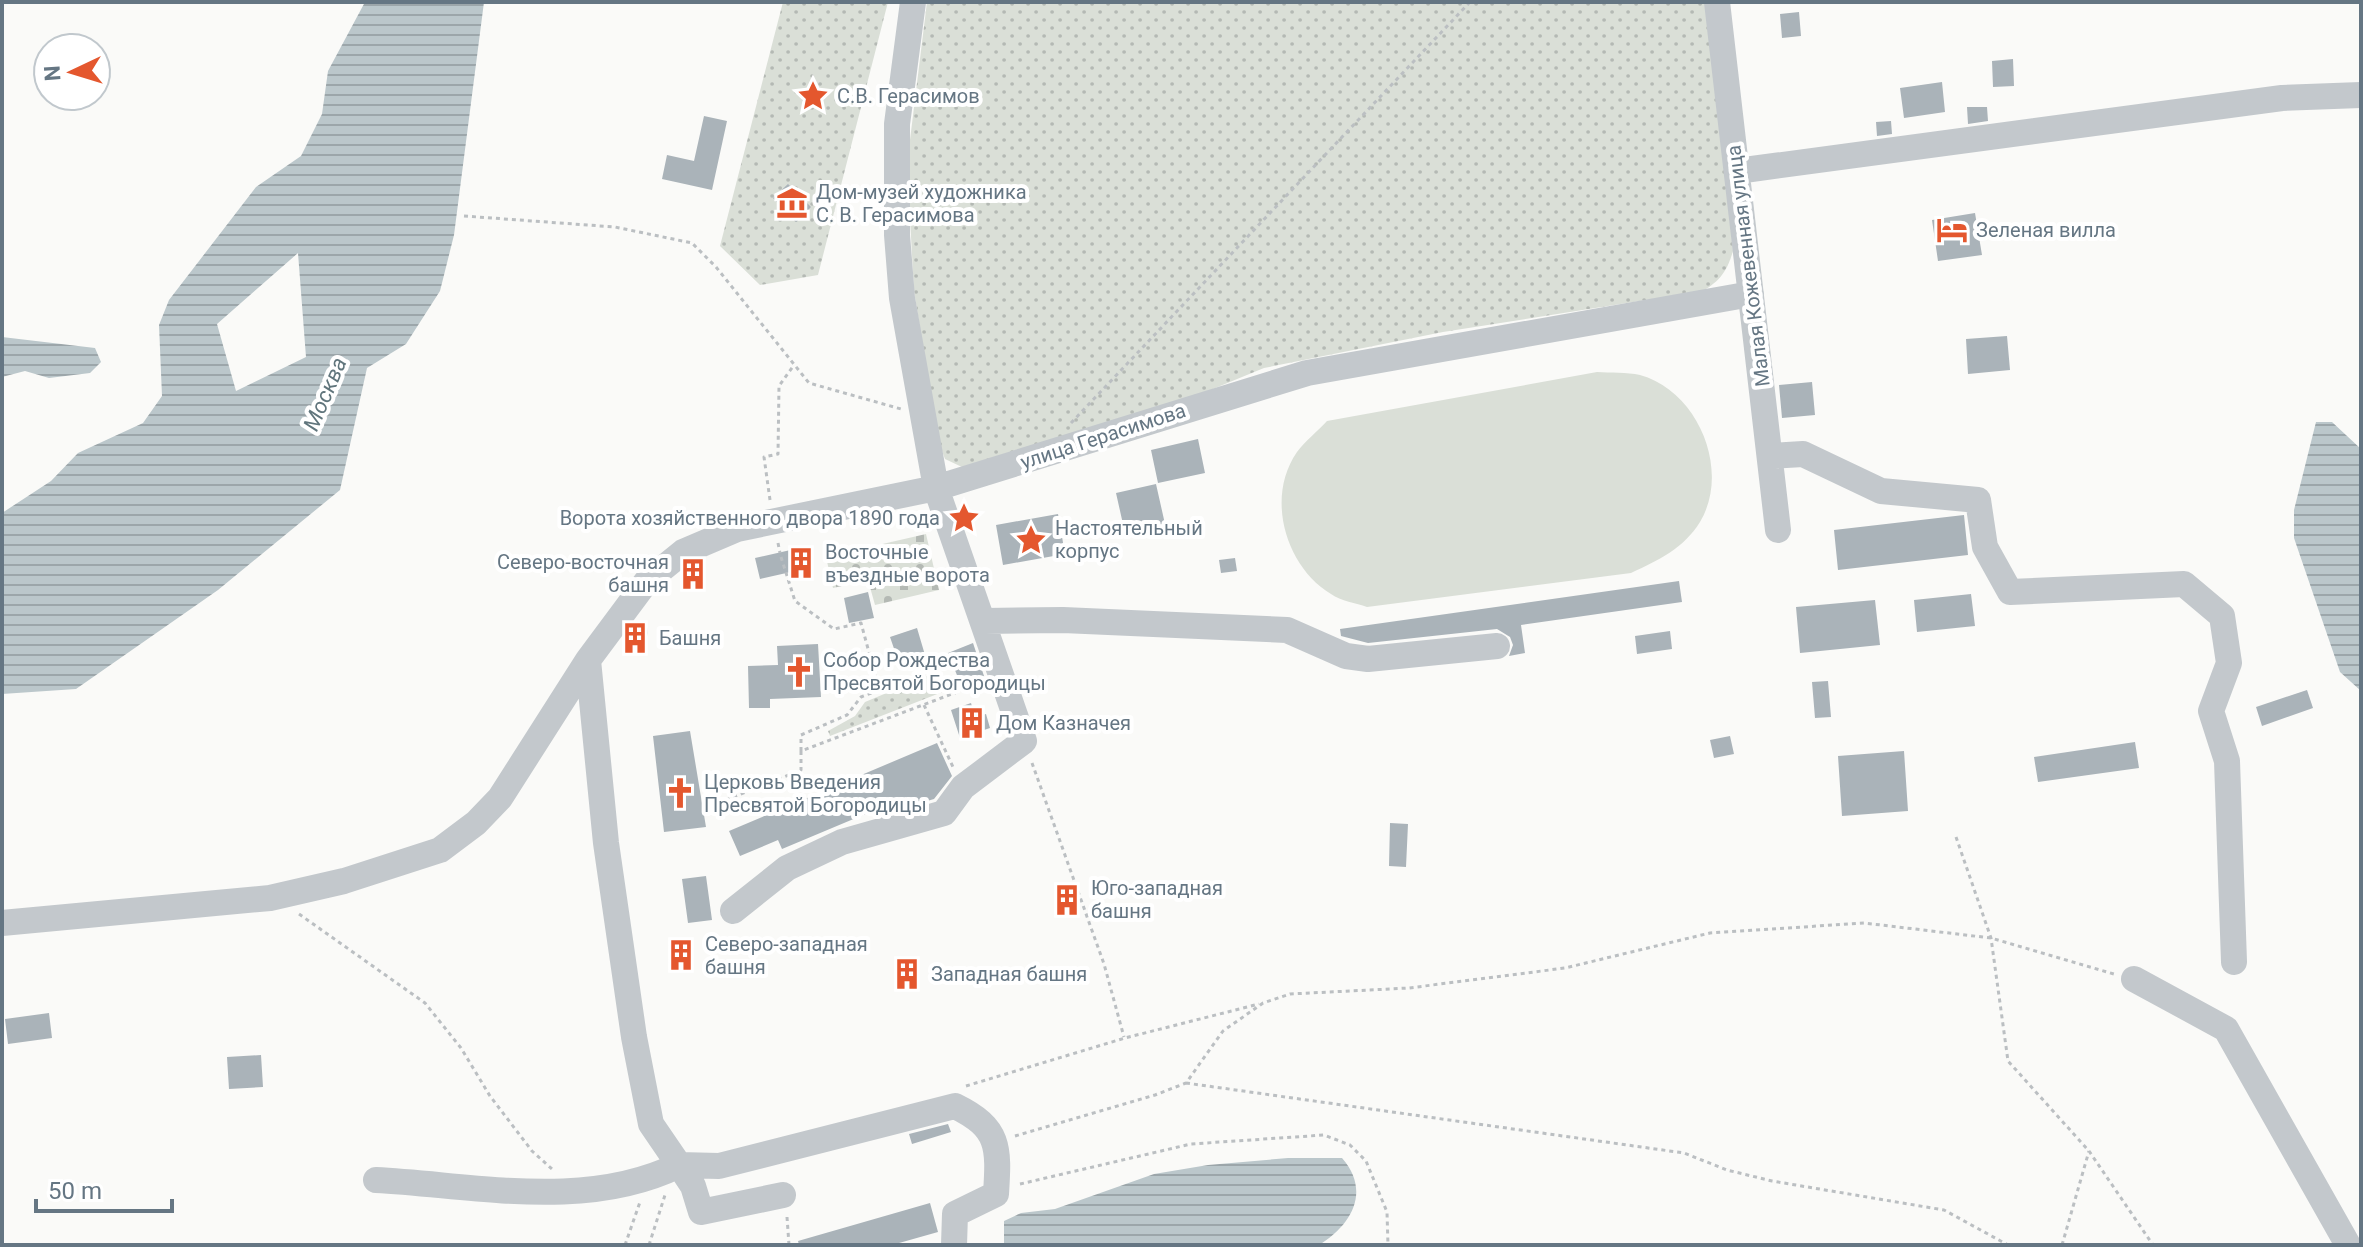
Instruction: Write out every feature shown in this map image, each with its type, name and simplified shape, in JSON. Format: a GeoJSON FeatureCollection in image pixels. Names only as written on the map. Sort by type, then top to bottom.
{"type":"FeatureCollection","features":[{"type":"Feature","properties":{"kind":"street"},"geometry":{"type":"LineString","coordinates":[[733,911],[787,868],[842,842],[944,813],[963,787],[1024,741],[985,621],[936,488],[900,283],[896,208],[897,115],[913,2]]}},
{"type":"Feature","properties":{"kind":"street","name":"Малая Кожевенная улица"},"geometry":{"type":"LineString","coordinates":[[1717,2],[1778,530]]}},
{"type":"Feature","properties":{"kind":"street"},"geometry":{"type":"LineString","coordinates":[[1737,171],[2282,98],[2361,95]]}},
{"type":"Feature","properties":{"kind":"street","name":"улица Герасимова"},"geometry":{"type":"LineString","coordinates":[[2,923],[270,898],[344,881],[440,850],[458,838],[500,798],[588,660],[646,582],[670,560],[698,544],[747,526],[936,488],[1247,389],[1321,370],[1751,294]]}},
{"type":"Feature","properties":{"kind":"street"},"geometry":{"type":"LineString","coordinates":[[1770,456],[1803,454],[1881,491],[1978,500],[1985,547],[2010,592],[2184,584],[2222,616],[2229,663],[2211,711],[2227,761],[2234,962]]}},
{"type":"Feature","properties":{"kind":"street"},"geometry":{"type":"LineString","coordinates":[[985,621],[1063,620],[1287,630],[1346,656],[1368,659],[1497,646]]}},
{"type":"Feature","properties":{"kind":"street"},"geometry":{"type":"LineString","coordinates":[[588,660],[606,843],[634,1037],[651,1124],[693,1186],[701,1212],[783,1195]]}},
{"type":"Feature","properties":{"kind":"street"},"geometry":{"type":"LineString","coordinates":[[2134,979],[2226,1029],[2348,1245]]}},
{"type":"Feature","properties":{"kind":"street"},"geometry":{"type":"LineString","coordinates":[[376,1180],[503,1192],[588,1189],[647,1180],[679,1165],[719,1166],[955,1106],[980,1118],[999,1147],[996,1194],[955,1214],[954,1245]]}},
{"type":"Feature","properties":{"kind":"path"},"geometry":{"type":"LineString","coordinates":[[1050,454],[1075,417],[1470,2]]}},
{"type":"Feature","properties":{"kind":"path"},"geometry":{"type":"LineString","coordinates":[[464,216],[615,227],[692,243],[716,267],[809,383],[900,409],[920,409]]}},
{"type":"Feature","properties":{"kind":"path"},"geometry":{"type":"LineString","coordinates":[[769,491],[764,457],[778,454],[779,386],[794,365]]}},
{"type":"Feature","properties":{"kind":"path"},"geometry":{"type":"LineString","coordinates":[[781,557],[795,601],[834,629],[861,623],[879,689]]}},
{"type":"Feature","properties":{"kind":"path"},"geometry":{"type":"LineString","coordinates":[[711,806],[801,770],[801,735],[847,715],[861,697],[933,669]]}},
{"type":"Feature","properties":{"kind":"path"},"geometry":{"type":"LineString","coordinates":[[801,751],[1003,674]]}},
{"type":"Feature","properties":{"kind":"path"},"geometry":{"type":"LineString","coordinates":[[924,705],[963,787]]}},
{"type":"Feature","properties":{"kind":"path"},"geometry":{"type":"LineString","coordinates":[[1024,741],[1104,964],[1125,1038]]}},
{"type":"Feature","properties":{"kind":"path"},"geometry":{"type":"LineString","coordinates":[[1956,837],[1991,938],[2008,1061],[2089,1151],[2153,1245]]}},
{"type":"Feature","properties":{"kind":"path"},"geometry":{"type":"LineString","coordinates":[[270,898],[307,918],[425,1003],[461,1048],[490,1096],[532,1151],[557,1174]]}},
{"type":"Feature","properties":{"kind":"path"},"geometry":{"type":"LineString","coordinates":[[955,1106],[962,1087],[1125,1038],[1290,994],[1409,988],[1565,968],[1710,933],[1864,923],[1991,938],[2043,956],[2134,979]]}},
{"type":"Feature","properties":{"kind":"path"},"geometry":{"type":"LineString","coordinates":[[1186,1083],[1223,1031],[1263,1003]]}},
{"type":"Feature","properties":{"kind":"path"},"geometry":{"type":"LineString","coordinates":[[999,1147],[1015,1136],[1186,1083],[1684,1153],[1727,1170],[1772,1181],[1944,1210],[2008,1245]]}},
{"type":"Feature","properties":{"kind":"path"},"geometry":{"type":"LineString","coordinates":[[996,1194],[1028,1180],[1191,1144],[1324,1135],[1350,1145],[1366,1161],[1387,1212],[1388,1245]]}},
{"type":"Feature","properties":{"kind":"path"},"geometry":{"type":"LineString","coordinates":[[2062,1245],[2089,1151]]}},
{"type":"Feature","properties":{"kind":"path"},"geometry":{"type":"LineString","coordinates":[[649,1245],[661,1203],[679,1165]]}},
{"type":"Feature","properties":{"kind":"path"},"geometry":{"type":"LineString","coordinates":[[625,1245],[647,1180]]}},
{"type":"Feature","properties":{"kind":"path"},"geometry":{"type":"LineString","coordinates":[[783,1195],[789,1245]]}},
{"type":"Feature","properties":{"kind":"green space"},"geometry":{"type":"Polygon","coordinates":[[[783,2],[888,2],[818,275],[760,285],[720,246],[783,2]]]}},
{"type":"Feature","properties":{"kind":"green space"},"geometry":{"type":"Polygon","coordinates":[[[927,2],[1707,2],[1733,251],[1722,274],[1703,291],[1443,332],[1264,368],[1203,393],[962,467],[945,459],[938,440],[914,291],[907,164],[927,2]]]}},
{"type":"Feature","properties":{"kind":"green space"},"geometry":{"type":"Polygon","coordinates":[[[1597,372],[1635,374],[1661,384],[1678,397],[1693,415],[1703,435],[1710,457],[1712,479],[1709,501],[1700,522],[1686,540],[1670,553],[1631,573],[1367,607],[1331,594],[1302,567],[1285,530],[1282,490],[1287,470],[1297,452],[1327,421],[1597,372]]]}},
{"type":"Feature","properties":{"kind":"green space"},"geometry":{"type":"Polygon","coordinates":[[[926,534],[939,590],[875,605],[868,580],[833,588],[826,557],[926,534]]]}},
{"type":"Feature","properties":{"kind":"green space"},"geometry":{"type":"Polygon","coordinates":[[[937,672],[945,691],[830,736],[828,731],[855,716],[865,702],[937,672]]]}},
{"type":"Feature","properties":{"kind":"water","name":"Москва"},"geometry":{"type":"Polygon","coordinates":[[[365,2],[484,2],[454,235],[440,291],[406,344],[367,368],[340,490],[218,590],[76,689],[2,694],[2,513],[51,481],[78,453],[143,423],[162,396],[159,325],[169,300],[256,187],[301,156],[322,114],[328,71],[365,2]],[[298,253],[217,324],[236,391],[306,357],[298,253]]]}},
{"type":"Feature","properties":{"kind":"water"},"geometry":{"type":"Polygon","coordinates":[[[2,337],[95,348],[101,362],[90,373],[49,378],[25,371],[2,377],[2,337]]]}},
{"type":"Feature","properties":{"kind":"water"},"geometry":{"type":"Polygon","coordinates":[[[2316,422],[2332,422],[2361,449],[2361,691],[2340,672],[2294,538],[2294,510],[2316,422]]]}},
{"type":"Feature","properties":{"kind":"water"},"geometry":{"type":"Polygon","coordinates":[[[1288,1158],[1342,1158],[1351,1170],[1356,1195],[1354,1206],[1341,1228],[1319,1245],[1004,1245],[1004,1221],[1021,1213],[1055,1209],[1154,1174],[1208,1165],[1288,1158]]]}},
{"type":"Feature","properties":{"kind":"building"},"geometry":{"type":"Polygon","coordinates":[[[1799,12],[1801,36],[1782,38],[1780,14],[1799,12]]]}},
{"type":"Feature","properties":{"kind":"building"},"geometry":{"type":"Polygon","coordinates":[[[2013,59],[2014,86],[1993,87],[1992,61],[2013,59]]]}},
{"type":"Feature","properties":{"kind":"building"},"geometry":{"type":"Polygon","coordinates":[[[1942,82],[1945,112],[1904,118],[1900,88],[1942,82]]]}},
{"type":"Feature","properties":{"kind":"building"},"geometry":{"type":"Polygon","coordinates":[[[1967,107],[1987,107],[1988,121],[1968,124],[1967,107]]]}},
{"type":"Feature","properties":{"kind":"building"},"geometry":{"type":"Polygon","coordinates":[[[704,116],[727,121],[712,190],[662,179],[667,155],[694,161],[704,116]]]}},
{"type":"Feature","properties":{"kind":"building"},"geometry":{"type":"Polygon","coordinates":[[[1891,121],[1892,134],[1877,136],[1876,122],[1891,121]]]}},
{"type":"Feature","properties":{"kind":"building","name":"Дом-музей художника С. В. Герасимова"},"geometry":{"type":"Polygon","coordinates":[[[788,184],[811,207],[796,222],[773,198],[788,184]]]}},
{"type":"Feature","properties":{"kind":"building"},"geometry":{"type":"Polygon","coordinates":[[[1975,213],[1982,255],[1938,261],[1932,220],[1975,213]]]}},
{"type":"Feature","properties":{"kind":"building"},"geometry":{"type":"Polygon","coordinates":[[[2007,336],[2010,370],[1968,374],[1966,339],[2007,336]]]}},
{"type":"Feature","properties":{"kind":"building"},"geometry":{"type":"Polygon","coordinates":[[[1812,382],[1815,415],[1782,418],[1779,385],[1812,382]]]}},
{"type":"Feature","properties":{"kind":"building"},"geometry":{"type":"Polygon","coordinates":[[[1198,439],[1205,473],[1158,483],[1151,450],[1198,439]]]}},
{"type":"Feature","properties":{"kind":"building"},"geometry":{"type":"Polygon","coordinates":[[[1156,484],[1165,524],[1125,533],[1116,493],[1156,484]]]}},
{"type":"Feature","properties":{"kind":"building"},"geometry":{"type":"Polygon","coordinates":[[[1058,514],[1065,554],[1003,565],[996,525],[1058,514]]]}},
{"type":"Feature","properties":{"kind":"building"},"geometry":{"type":"Polygon","coordinates":[[[1964,515],[1968,555],[1838,570],[1834,530],[1964,515]]]}},
{"type":"Feature","properties":{"kind":"building","name":"Восточные въездные ворота"},"geometry":{"type":"Polygon","coordinates":[[[808,546],[813,567],[760,579],[755,558],[808,546]]]}},
{"type":"Feature","properties":{"kind":"building"},"geometry":{"type":"Polygon","coordinates":[[[1235,558],[1237,571],[1221,573],[1219,560],[1235,558]]]}},
{"type":"Feature","properties":{"kind":"building","name":"Северо-восточная башня"},"geometry":{"type":"Polygon","coordinates":[[[690,565],[698,565],[704,575],[698,585],[690,585],[684,579],[684,571],[690,565]]]}},
{"type":"Feature","properties":{"kind":"building"},"geometry":{"type":"Polygon","coordinates":[[[1679,581],[1682,602],[1521,625],[1525,653],[1509,656],[1513,645],[1510,637],[1497,629],[1368,643],[1341,636],[1340,629],[1679,581]]]}},
{"type":"Feature","properties":{"kind":"building"},"geometry":{"type":"Polygon","coordinates":[[[868,592],[874,618],[849,623],[844,598],[868,592]]]}},
{"type":"Feature","properties":{"kind":"building"},"geometry":{"type":"Polygon","coordinates":[[[1971,594],[1975,626],[1917,632],[1914,600],[1971,594]]]}},
{"type":"Feature","properties":{"kind":"building"},"geometry":{"type":"Polygon","coordinates":[[[1875,600],[1880,645],[1800,653],[1796,607],[1875,600]]]}},
{"type":"Feature","properties":{"kind":"building","name":"Башня"},"geometry":{"type":"Polygon","coordinates":[[[646,621],[648,633],[645,643],[625,647],[623,639],[634,624],[646,621]]]}},
{"type":"Feature","properties":{"kind":"building"},"geometry":{"type":"Polygon","coordinates":[[[917,628],[925,655],[899,663],[890,637],[917,628]]]}},
{"type":"Feature","properties":{"kind":"building"},"geometry":{"type":"Polygon","coordinates":[[[1670,631],[1672,649],[1637,654],[1635,636],[1670,631]]]}},
{"type":"Feature","properties":{"kind":"building"},"geometry":{"type":"Polygon","coordinates":[[[973,643],[984,676],[961,685],[948,653],[973,643]]]}},
{"type":"Feature","properties":{"kind":"building","name":"Собор Рождества Пресвятой Богородицы"},"geometry":{"type":"Polygon","coordinates":[[[818,644],[821,697],[770,699],[770,708],[749,708],[748,666],[778,665],[777,646],[818,644]]]}},
{"type":"Feature","properties":{"kind":"building"},"geometry":{"type":"Polygon","coordinates":[[[1828,681],[1831,717],[1815,718],[1812,682],[1828,681]]]}},
{"type":"Feature","properties":{"kind":"building"},"geometry":{"type":"Polygon","coordinates":[[[2307,690],[2313,708],[2262,726],[2256,707],[2307,690]]]}},
{"type":"Feature","properties":{"kind":"building","name":"Дом Казначея"},"geometry":{"type":"Polygon","coordinates":[[[971,703],[975,717],[986,714],[990,728],[960,738],[951,710],[971,703]]]}},
{"type":"Feature","properties":{"kind":"building","name":"Церковь Введения Пресвятой Богородицы"},"geometry":{"type":"Polygon","coordinates":[[[690,731],[706,827],[664,832],[653,736],[690,731]]]}},
{"type":"Feature","properties":{"kind":"building"},"geometry":{"type":"Polygon","coordinates":[[[1730,736],[1734,754],[1714,758],[1710,740],[1730,736]]]}},
{"type":"Feature","properties":{"kind":"building"},"geometry":{"type":"Polygon","coordinates":[[[2135,742],[2139,768],[2038,782],[2034,757],[2135,742]]]}},
{"type":"Feature","properties":{"kind":"building"},"geometry":{"type":"Polygon","coordinates":[[[937,743],[952,776],[934,799],[910,806],[906,797],[782,849],[778,840],[740,856],[729,831],[937,743]]]}},
{"type":"Feature","properties":{"kind":"building"},"geometry":{"type":"Polygon","coordinates":[[[1904,751],[1908,811],[1842,816],[1838,756],[1904,751]]]}},
{"type":"Feature","properties":{"kind":"building"},"geometry":{"type":"Polygon","coordinates":[[[1390,823],[1408,824],[1406,867],[1389,866],[1390,823]]]}},
{"type":"Feature","properties":{"kind":"building"},"geometry":{"type":"Polygon","coordinates":[[[706,876],[712,920],[688,923],[682,879],[706,876]]]}},
{"type":"Feature","properties":{"kind":"building","name":"Западная башня"},"geometry":{"type":"Polygon","coordinates":[[[907,964],[916,973],[907,982],[898,973],[907,964]]]}},
{"type":"Feature","properties":{"kind":"building"},"geometry":{"type":"Polygon","coordinates":[[[49,1013],[52,1038],[8,1044],[5,1019],[49,1013]]]}},
{"type":"Feature","properties":{"kind":"building"},"geometry":{"type":"Polygon","coordinates":[[[261,1055],[263,1087],[229,1089],[227,1057],[261,1055]]]}},
{"type":"Feature","properties":{"kind":"building"},"geometry":{"type":"Polygon","coordinates":[[[948,1124],[951,1132],[912,1144],[909,1134],[948,1124]]]}},
{"type":"Feature","properties":{"kind":"building"},"geometry":{"type":"Polygon","coordinates":[[[930,1203],[938,1232],[892,1245],[799,1245],[798,1241],[930,1203]]]}},
{"type":"Feature","properties":{"kind":"place","name":"С.В. Герасимов"},"geometry":{"type":"Point","coordinates":[813,96]}},
{"type":"Feature","properties":{"kind":"place","name":"Дом-музей художника С. В. Герасимова"},"geometry":{"type":"Point","coordinates":[792,203]}},
{"type":"Feature","properties":{"kind":"place","name":"Зеленая вилла"},"geometry":{"type":"Point","coordinates":[1952,230]}},
{"type":"Feature","properties":{"kind":"place","name":"Ворота хозяйственного двора 1890 года"},"geometry":{"type":"Point","coordinates":[964,518]}},
{"type":"Feature","properties":{"kind":"place","name":"Настоятельный корпус"},"geometry":{"type":"Point","coordinates":[1031,540]}},
{"type":"Feature","properties":{"kind":"place","name":"Восточные въездные ворота"},"geometry":{"type":"Point","coordinates":[801,563]}},
{"type":"Feature","properties":{"kind":"place","name":"Северо-восточная башня"},"geometry":{"type":"Point","coordinates":[693,574]}},
{"type":"Feature","properties":{"kind":"place","name":"Башня"},"geometry":{"type":"Point","coordinates":[635,638]}},
{"type":"Feature","properties":{"kind":"place","name":"Собор Рождества Пресвятой Богородицы"},"geometry":{"type":"Point","coordinates":[799,672]}},
{"type":"Feature","properties":{"kind":"place","name":"Дом Казначея"},"geometry":{"type":"Point","coordinates":[972,723]}},
{"type":"Feature","properties":{"kind":"place","name":"Церковь Введения Пресвятой Богородицы"},"geometry":{"type":"Point","coordinates":[680,793]}},
{"type":"Feature","properties":{"kind":"place","name":"Юго-западная башня"},"geometry":{"type":"Point","coordinates":[1067,900]}},
{"type":"Feature","properties":{"kind":"place","name":"Северо-западная башня"},"geometry":{"type":"Point","coordinates":[681,955]}},
{"type":"Feature","properties":{"kind":"place","name":"Западная башня"},"geometry":{"type":"Point","coordinates":[907,974]}}]}
